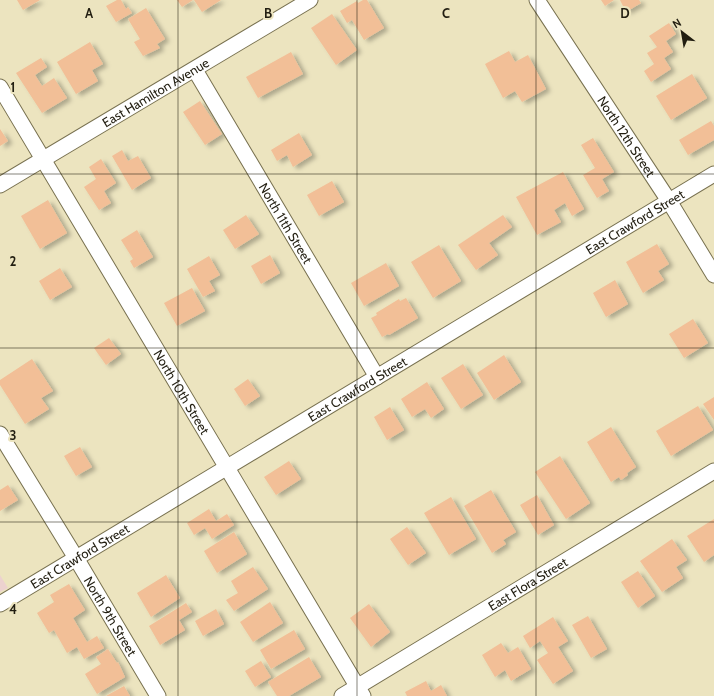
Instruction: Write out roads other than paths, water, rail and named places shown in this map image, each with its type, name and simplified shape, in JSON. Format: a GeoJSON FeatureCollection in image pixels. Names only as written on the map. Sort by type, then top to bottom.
{"type":"FeatureCollection","features":[{"type":"Feature","properties":{"kind":"street","name":"East Hamilton Avenue"},"geometry":{"type":"LineString","coordinates":[[0,185],[310,0]]}},
{"type":"Feature","properties":{"kind":"street","name":"North 12th Street"},"geometry":{"type":"LineString","coordinates":[[537,0],[668,201],[714,275]]}},
{"type":"Feature","properties":{"kind":"street","name":"North 11th Street"},"geometry":{"type":"LineString","coordinates":[[195,70],[377,377]]}},
{"type":"Feature","properties":{"kind":"street","name":"North 10th Street"},"geometry":{"type":"LineString","coordinates":[[0,87],[360,691]]}},
{"type":"Feature","properties":{"kind":"street","name":"East Crawford Street"},"geometry":{"type":"LineString","coordinates":[[0,604],[714,174]]}},
{"type":"Feature","properties":{"kind":"street","name":"North 9th Street"},"geometry":{"type":"LineString","coordinates":[[0,434],[158,696]]}},
{"type":"Feature","properties":{"kind":"street","name":"East Flora Street"},"geometry":{"type":"LineString","coordinates":[[342,696],[360,691],[714,471]]}}]}
